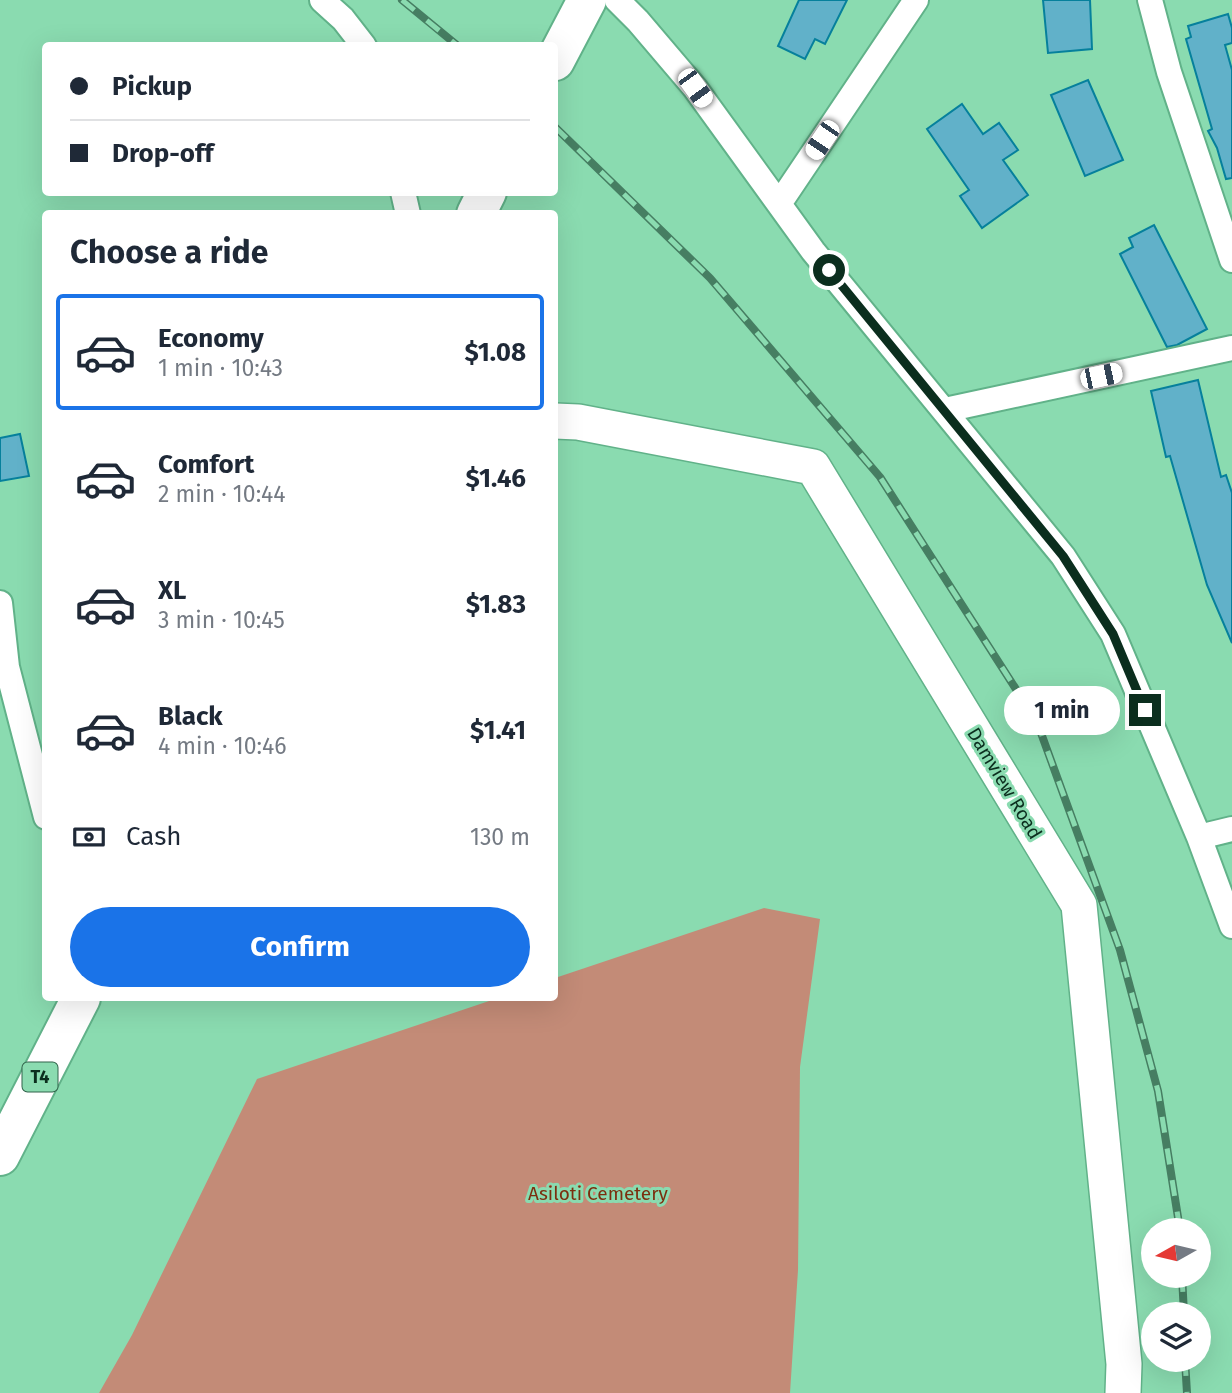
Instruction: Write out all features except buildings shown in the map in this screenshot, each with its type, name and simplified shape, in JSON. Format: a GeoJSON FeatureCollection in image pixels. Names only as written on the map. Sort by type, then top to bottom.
{"type":"FeatureCollection","features":[{"type":"Feature","properties":{"kind":"highway"},"geometry":{"type":"LineString","coordinates":[[558,55],[587,0]]}},
{"type":"Feature","properties":{"kind":"highway","name":"T4"},"geometry":{"type":"LineString","coordinates":[[0,1156],[79,1001]]}},
{"type":"Feature","properties":{"kind":"street"},"geometry":{"type":"LineString","coordinates":[[322,0],[344,19],[361,42]]}},
{"type":"Feature","properties":{"kind":"street"},"geometry":{"type":"LineString","coordinates":[[617,0],[695,88],[813,251],[1063,556],[1113,634],[1199,837],[1232,926]]}},
{"type":"Feature","properties":{"kind":"street"},"geometry":{"type":"LineString","coordinates":[[779,204],[916,0]]}},
{"type":"Feature","properties":{"kind":"street"},"geometry":{"type":"LineString","coordinates":[[1150,0],[1169,72],[1232,260]]}},
{"type":"Feature","properties":{"kind":"street"},"geometry":{"type":"LineString","coordinates":[[944,410],[1232,348]]}},
{"type":"Feature","properties":{"kind":"street","name":"Damview Road"},"geometry":{"type":"LineString","coordinates":[[558,421],[578,422],[813,467],[1079,905],[1124,1364],[1123,1393]]}},
{"type":"Feature","properties":{"kind":"street"},"geometry":{"type":"LineString","coordinates":[[0,603],[3,668],[42,803]]}},
{"type":"Feature","properties":{"kind":"street"},"geometry":{"type":"LineString","coordinates":[[1199,837],[1232,829]]}},
{"type":"Feature","properties":{"kind":"green space","name":"Asiloti Cemetery"},"geometry":{"type":"Polygon","coordinates":[[[764,908],[820,919],[800,1067],[798,1270],[790,1393],[99,1393],[132,1335],[257,1079],[489,1001],[558,1001],[558,977],[764,908]]]}},
{"type":"Feature","properties":{"kind":"railway"},"geometry":{"type":"LineString","coordinates":[[402,0],[453,42]]}},
{"type":"Feature","properties":{"kind":"railway"},"geometry":{"type":"LineString","coordinates":[[558,130],[710,278],[880,477],[1037,722],[1120,950],[1158,1091],[1178,1218]]}},
{"type":"Feature","properties":{"kind":"railway"},"geometry":{"type":"LineString","coordinates":[[1183,1288],[1183,1302]]}},
{"type":"Feature","properties":{"kind":"railway"},"geometry":{"type":"LineString","coordinates":[[1186,1372],[1187,1393]]}},
{"type":"Feature","properties":{"kind":"route"},"geometry":{"type":"LineString","coordinates":[[829,270],[1063,556],[1113,634],[1145,710]]}}]}
